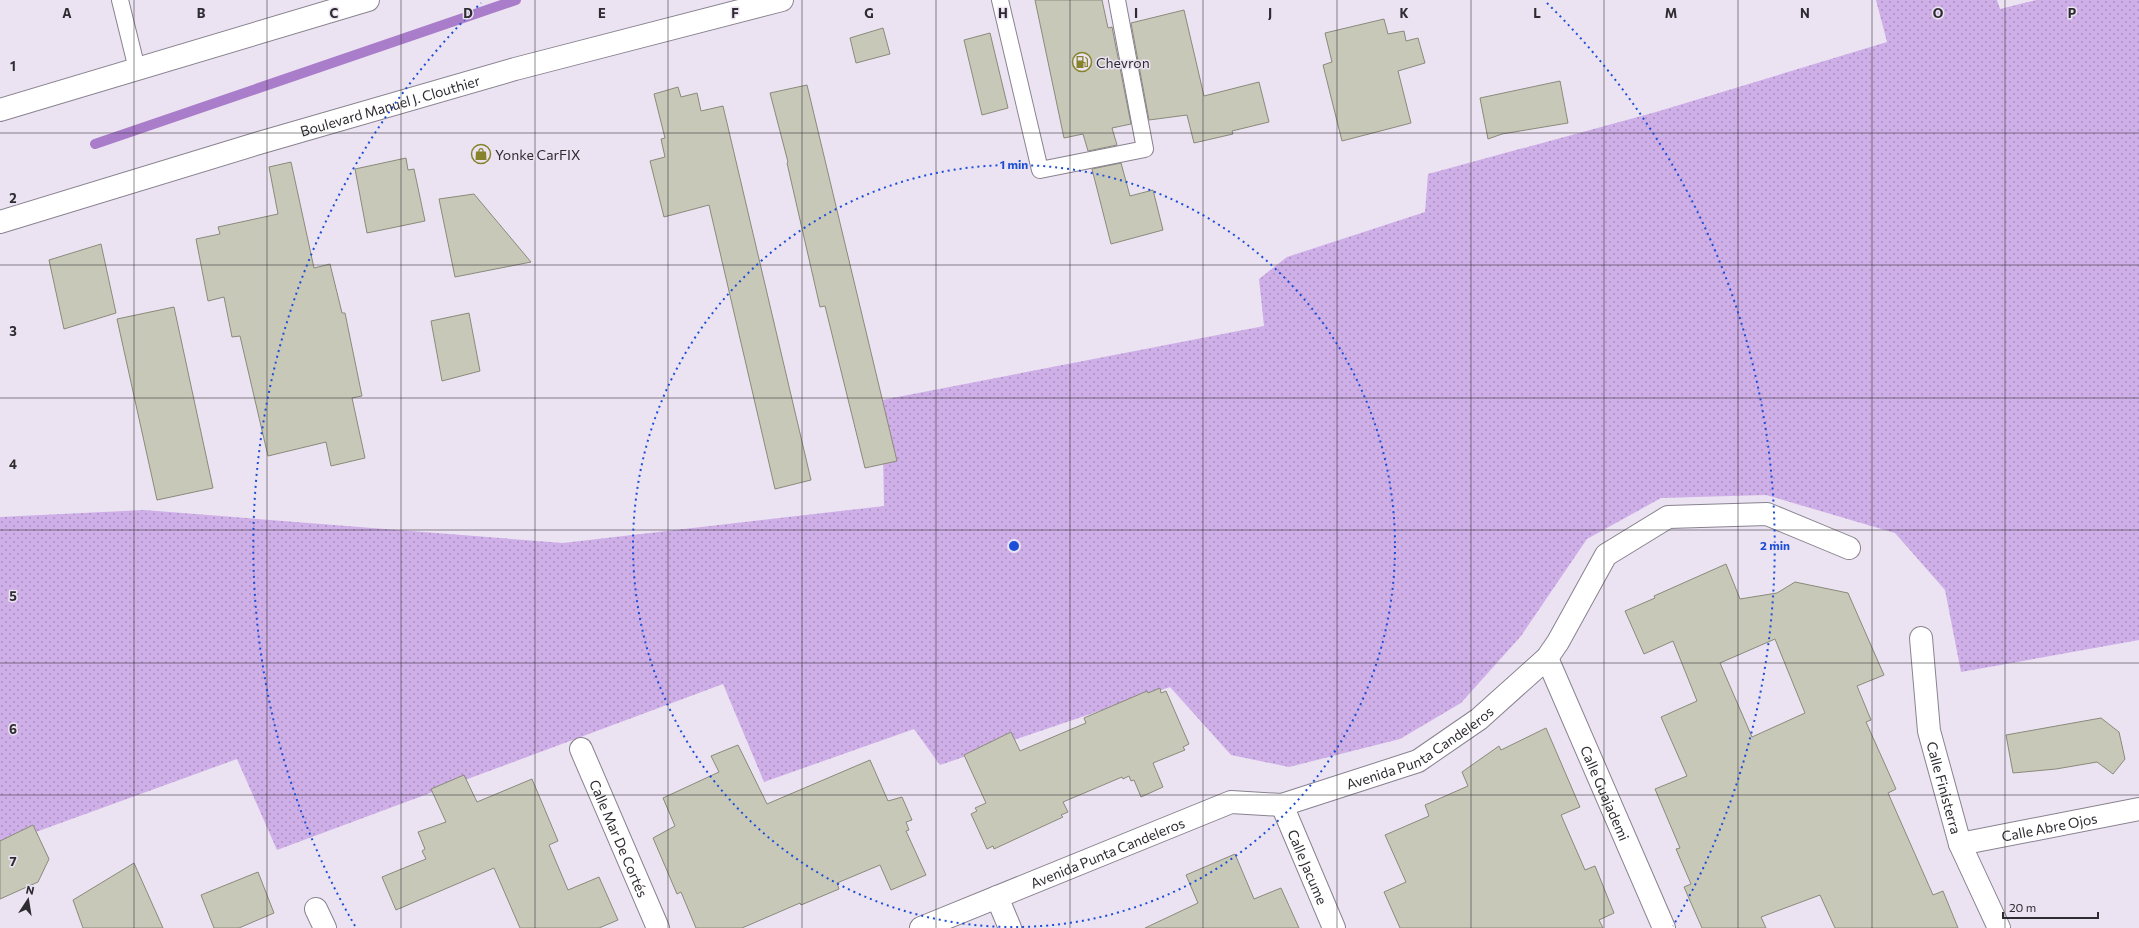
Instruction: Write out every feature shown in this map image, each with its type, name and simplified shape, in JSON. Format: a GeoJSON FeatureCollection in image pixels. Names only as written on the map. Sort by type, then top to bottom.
{"type":"FeatureCollection","features":[{"type":"Feature","properties":{"kind":"street"},"geometry":{"type":"LineString","coordinates":[[0,110],[137,69],[329,5],[368,0]]}},
{"type":"Feature","properties":{"kind":"street","name":"Boulevard Manuel J. Clouthier"},"geometry":{"type":"LineString","coordinates":[[0,222],[265,141],[515,69],[782,0]]}},
{"type":"Feature","properties":{"kind":"street","name":"Avenida Punta Candeleros"},"geometry":{"type":"LineString","coordinates":[[921,928],[1231,802],[1282,805],[1418,761],[1479,719],[1546,658],[1558,642],[1606,555],[1668,517],[1767,514],[1849,548]]}},
{"type":"Feature","properties":{"kind":"street","name":"Calle Finisterra"},"geometry":{"type":"LineString","coordinates":[[1921,638],[1929,731],[1960,844],[1999,928]]}},
{"type":"Feature","properties":{"kind":"street","name":"Calle Guajademi"},"geometry":{"type":"LineString","coordinates":[[1546,658],[1664,928]]}},
{"type":"Feature","properties":{"kind":"street","name":"Calle Mar De Cortés"},"geometry":{"type":"LineString","coordinates":[[581,749],[658,928]]}},
{"type":"Feature","properties":{"kind":"street","name":"Calle Jacume"},"geometry":{"type":"LineString","coordinates":[[1282,805],[1334,928]]}},
{"type":"Feature","properties":{"kind":"street","name":"Calle Abre Ojos"},"geometry":{"type":"LineString","coordinates":[[1960,844],[2139,809]]}},
{"type":"Feature","properties":{"kind":"street"},"geometry":{"type":"LineString","coordinates":[[997,898],[1010,928]]}},
{"type":"Feature","properties":{"kind":"lane"},"geometry":{"type":"LineString","coordinates":[[120,0],[137,69]]}},
{"type":"Feature","properties":{"kind":"lane"},"geometry":{"type":"LineString","coordinates":[[1000,0],[1040,170],[1145,149],[1117,0]]}},
{"type":"Feature","properties":{"kind":"shaded area"},"geometry":{"type":"Polygon","coordinates":[[[1876,0],[1997,0],[2000,9],[2036,0],[2139,0],[2139,640],[1961,672],[1945,590],[1895,533],[1766,495],[1661,498],[1587,539],[1521,636],[1461,703],[1400,739],[1289,767],[1231,755],[1170,687],[940,765],[914,729],[764,782],[723,684],[277,850],[237,759],[0,845],[0,517],[144,510],[563,543],[884,506],[882,400],[1264,326],[1259,279],[1287,257],[1425,212],[1428,174],[1656,112],[1887,42],[1876,0]]]}},
{"type":"Feature","properties":{"kind":"building","name":"Chevron"},"geometry":{"type":"Polygon","coordinates":[[[1035,0],[1102,0],[1108,28],[1112,27],[1131,124],[1112,128],[1117,145],[1088,151],[1083,134],[1064,138],[1035,0]]]}},
{"type":"Feature","properties":{"kind":"building"},"geometry":{"type":"Polygon","coordinates":[[[1184,10],[1204,96],[1259,82],[1269,122],[1232,131],[1233,134],[1194,143],[1187,115],[1149,120],[1131,23],[1184,10]]]}},
{"type":"Feature","properties":{"kind":"building"},"geometry":{"type":"Polygon","coordinates":[[[1384,19],[1388,34],[1404,31],[1406,41],[1418,38],[1425,63],[1398,71],[1411,123],[1342,141],[1323,65],[1332,62],[1325,33],[1384,19]]]}},
{"type":"Feature","properties":{"kind":"building"},"geometry":{"type":"Polygon","coordinates":[[[883,28],[890,54],[856,63],[850,38],[883,28]]]}},
{"type":"Feature","properties":{"kind":"building"},"geometry":{"type":"Polygon","coordinates":[[[990,33],[1008,108],[982,115],[964,40],[990,33]]]}},
{"type":"Feature","properties":{"kind":"building"},"geometry":{"type":"Polygon","coordinates":[[[1560,81],[1568,123],[1502,134],[1488,139],[1480,98],[1560,81]]]}},
{"type":"Feature","properties":{"kind":"building"},"geometry":{"type":"Polygon","coordinates":[[[807,85],[897,461],[865,468],[825,306],[820,307],[788,162],[770,93],[807,85]]]}},
{"type":"Feature","properties":{"kind":"building"},"geometry":{"type":"Polygon","coordinates":[[[678,87],[681,97],[697,93],[701,111],[723,106],[811,480],[775,489],[709,205],[664,217],[650,161],[665,157],[661,139],[665,138],[654,94],[678,87]]]}},
{"type":"Feature","properties":{"kind":"building"},"geometry":{"type":"Polygon","coordinates":[[[406,158],[408,170],[414,169],[425,221],[367,233],[355,169],[406,158]]]}},
{"type":"Feature","properties":{"kind":"building"},"geometry":{"type":"Polygon","coordinates":[[[291,162],[314,268],[330,264],[342,313],[345,313],[362,396],[352,398],[365,458],[331,466],[326,442],[268,456],[240,336],[232,337],[224,297],[208,301],[196,239],[220,234],[218,227],[278,214],[269,167],[291,162]]]}},
{"type":"Feature","properties":{"kind":"building"},"geometry":{"type":"Polygon","coordinates":[[[1121,163],[1130,196],[1153,190],[1163,230],[1111,244],[1092,169],[1121,163]]]}},
{"type":"Feature","properties":{"kind":"building"},"geometry":{"type":"Polygon","coordinates":[[[474,194],[531,262],[455,277],[439,199],[474,194]]]}},
{"type":"Feature","properties":{"kind":"building"},"geometry":{"type":"Polygon","coordinates":[[[101,244],[116,313],[64,329],[49,260],[101,244]]]}},
{"type":"Feature","properties":{"kind":"building"},"geometry":{"type":"Polygon","coordinates":[[[174,307],[213,488],[157,500],[117,319],[174,307]]]}},
{"type":"Feature","properties":{"kind":"building"},"geometry":{"type":"Polygon","coordinates":[[[469,313],[480,371],[442,381],[431,321],[469,313]]]}},
{"type":"Feature","properties":{"kind":"building"},"geometry":{"type":"Polygon","coordinates":[[[1726,564],[1740,599],[1777,593],[1795,582],[1848,593],[1884,675],[1857,686],[1871,720],[1866,722],[1896,789],[1888,793],[1933,895],[1943,891],[1958,928],[1835,928],[1820,895],[1761,917],[1766,928],[1702,928],[1684,887],[1691,884],[1676,849],[1680,848],[1655,789],[1687,776],[1661,717],[1697,701],[1673,641],[1644,654],[1625,611],[1655,598],[1654,596],[1726,564]],[[1775,639],[1720,663],[1752,737],[1805,713],[1775,639]]]}},
{"type":"Feature","properties":{"kind":"building"},"geometry":{"type":"Polygon","coordinates":[[[1160,688],[1161,693],[1166,691],[1189,744],[1183,747],[1185,750],[1153,763],[1163,787],[1141,797],[1134,780],[1131,781],[1129,776],[1123,779],[1122,777],[1063,802],[1068,812],[1061,815],[1063,817],[994,849],[993,846],[987,849],[971,814],[977,811],[975,808],[986,803],[964,755],[1011,732],[1020,751],[1086,723],[1084,718],[1147,691],[1148,693],[1160,688]]]}},
{"type":"Feature","properties":{"kind":"building"},"geometry":{"type":"Polygon","coordinates":[[[2101,718],[2119,732],[2125,759],[2113,774],[2097,762],[2056,769],[2013,773],[2006,735],[2101,718]]]}},
{"type":"Feature","properties":{"kind":"building"},"geometry":{"type":"Polygon","coordinates":[[[1546,728],[1580,807],[1561,815],[1585,870],[1595,866],[1614,913],[1599,920],[1603,928],[1400,928],[1384,892],[1406,882],[1385,835],[1429,816],[1425,805],[1468,786],[1462,772],[1499,746],[1501,750],[1546,728]]]}},
{"type":"Feature","properties":{"kind":"building"},"geometry":{"type":"Polygon","coordinates":[[[738,745],[767,804],[870,760],[888,801],[902,797],[912,820],[906,822],[909,830],[906,831],[926,875],[891,890],[880,865],[837,883],[839,889],[801,905],[800,903],[742,928],[696,928],[681,892],[677,894],[653,838],[675,826],[663,798],[719,772],[711,756],[738,745]]]}},
{"type":"Feature","properties":{"kind":"building"},"geometry":{"type":"Polygon","coordinates":[[[464,775],[477,802],[532,779],[558,841],[549,845],[568,890],[599,877],[618,920],[599,928],[520,928],[494,868],[396,910],[382,877],[426,859],[422,851],[425,849],[418,832],[446,822],[431,789],[464,775]]]}},
{"type":"Feature","properties":{"kind":"building"},"geometry":{"type":"Polygon","coordinates":[[[33,825],[49,859],[38,882],[0,899],[0,841],[33,825]]]}},
{"type":"Feature","properties":{"kind":"building"},"geometry":{"type":"Polygon","coordinates":[[[1235,854],[1254,899],[1281,888],[1299,928],[1145,928],[1198,903],[1186,875],[1235,854]]]}},
{"type":"Feature","properties":{"kind":"building"},"geometry":{"type":"Polygon","coordinates":[[[134,863],[163,928],[83,928],[73,900],[134,863]]]}},
{"type":"Feature","properties":{"kind":"building"},"geometry":{"type":"Polygon","coordinates":[[[258,872],[274,913],[239,928],[214,928],[201,895],[258,872]]]}},
{"type":"Feature","properties":{"kind":"waterway"},"geometry":{"type":"LineString","coordinates":[[95,144],[516,0]]}},
{"type":"Feature","properties":{"kind":"place","name":"Chevron"},"geometry":{"type":"Point","coordinates":[1082,62]}},
{"type":"Feature","properties":{"kind":"place","name":"Yonke CarFIX"},"geometry":{"type":"Point","coordinates":[481,154]}}]}
